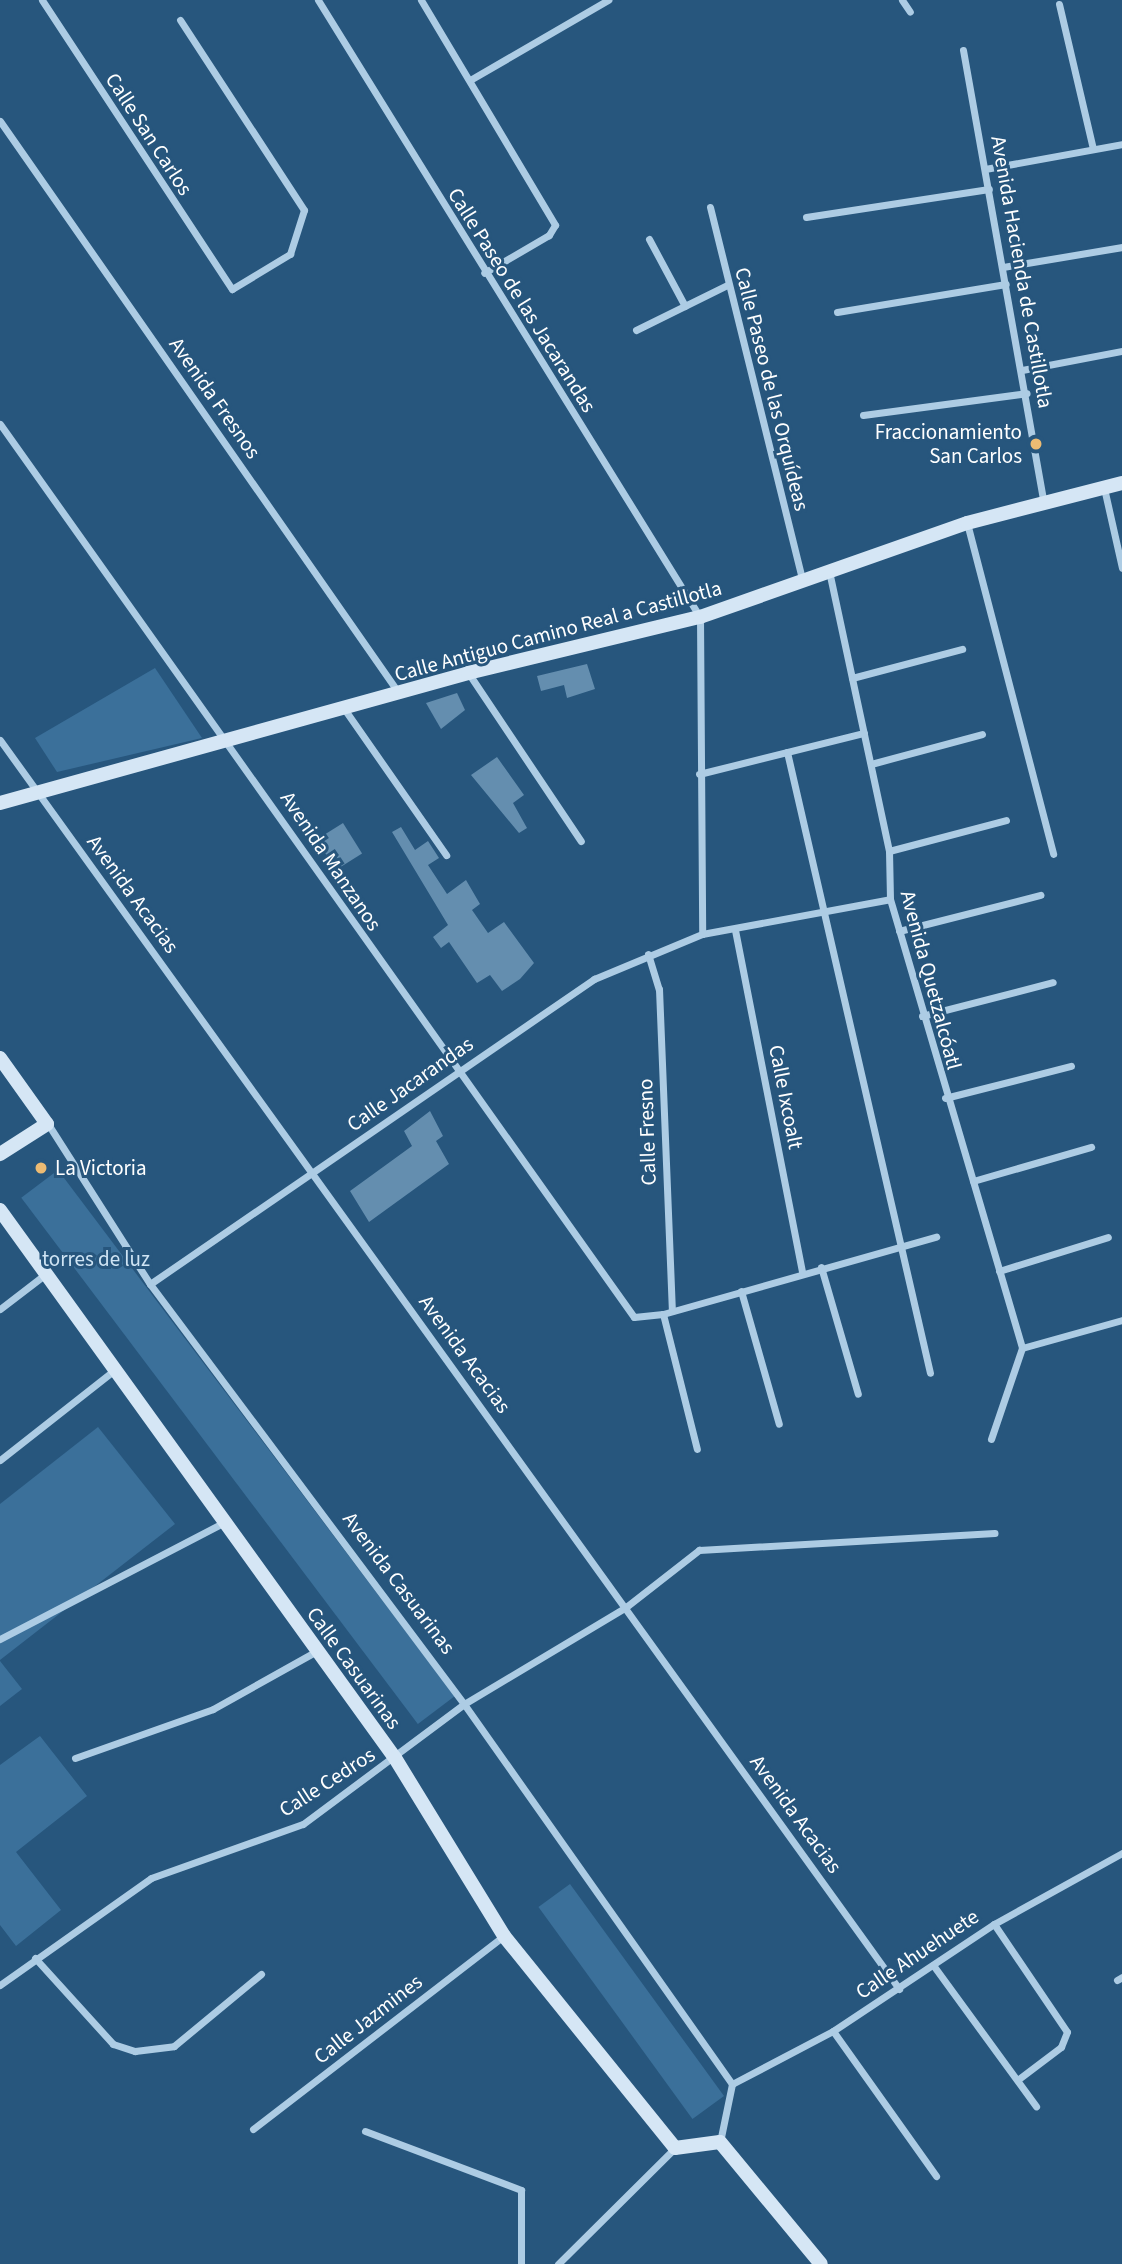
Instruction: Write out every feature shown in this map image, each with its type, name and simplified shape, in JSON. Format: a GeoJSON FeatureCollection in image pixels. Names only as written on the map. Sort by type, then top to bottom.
{"type":"FeatureCollection","features":[{"type":"Feature","properties":{"kind":"street","name":"Calle San Carlos"},"geometry":{"type":"LineString","coordinates":[[42,0],[227,287],[290,254],[303,211],[180,20]]}},
{"type":"Feature","properties":{"kind":"street","name":"Calle Paseo de las Jacarandas"},"geometry":{"type":"LineString","coordinates":[[318,0],[484,273],[700,617]]}},
{"type":"Feature","properties":{"kind":"street"},"geometry":{"type":"LineString","coordinates":[[421,0],[555,225],[549,235],[484,273]]}},
{"type":"Feature","properties":{"kind":"street"},"geometry":{"type":"LineString","coordinates":[[470,79],[608,0]]}},
{"type":"Feature","properties":{"kind":"street"},"geometry":{"type":"LineString","coordinates":[[902,0],[910,12]]}},
{"type":"Feature","properties":{"kind":"street"},"geometry":{"type":"LineString","coordinates":[[1059,4],[1093,149]]}},
{"type":"Feature","properties":{"kind":"street","name":"Avenida Hacienda de Castillotla"},"geometry":{"type":"LineString","coordinates":[[963,50],[1023,370],[1043,501]]}},
{"type":"Feature","properties":{"kind":"street","name":"Avenida Fresnos"},"geometry":{"type":"LineString","coordinates":[[0,121],[400,695]]}},
{"type":"Feature","properties":{"kind":"street"},"geometry":{"type":"LineString","coordinates":[[985,169],[1122,144]]}},
{"type":"Feature","properties":{"kind":"street"},"geometry":{"type":"LineString","coordinates":[[806,217],[989,189]]}},
{"type":"Feature","properties":{"kind":"street","name":"Calle Paseo de las Orquídeas"},"geometry":{"type":"LineString","coordinates":[[710,207],[727,285],[802,580]]}},
{"type":"Feature","properties":{"kind":"street"},"geometry":{"type":"LineString","coordinates":[[649,239],[685,306]]}},
{"type":"Feature","properties":{"kind":"street"},"geometry":{"type":"LineString","coordinates":[[1003,267],[1122,247]]}},
{"type":"Feature","properties":{"kind":"street"},"geometry":{"type":"LineString","coordinates":[[837,312],[1006,284]]}},
{"type":"Feature","properties":{"kind":"street"},"geometry":{"type":"LineString","coordinates":[[636,330],[727,285]]}},
{"type":"Feature","properties":{"kind":"street"},"geometry":{"type":"LineString","coordinates":[[1023,370],[1122,351]]}},
{"type":"Feature","properties":{"kind":"street"},"geometry":{"type":"LineString","coordinates":[[863,415],[1027,393]]}},
{"type":"Feature","properties":{"kind":"street","name":"Avenida Manzanos"},"geometry":{"type":"LineString","coordinates":[[0,424],[228,741],[456,1073],[634,1317],[663,1314]]}},
{"type":"Feature","properties":{"kind":"street","name":"Calle Antiguo Camino Real a Castillotla"},"geometry":{"type":"LineString","coordinates":[[0,803],[400,695],[468,673],[700,617],[967,523],[1043,501],[1122,483]]}},
{"type":"Feature","properties":{"kind":"street"},"geometry":{"type":"LineString","coordinates":[[1104,487],[1122,568]]}},
{"type":"Feature","properties":{"kind":"street"},"geometry":{"type":"LineString","coordinates":[[1112,521],[1122,519]]}},
{"type":"Feature","properties":{"kind":"street"},"geometry":{"type":"LineString","coordinates":[[967,523],[1053,854]]}},
{"type":"Feature","properties":{"kind":"street","name":"Avenida Quetzalcóatl"},"geometry":{"type":"LineString","coordinates":[[828,570],[889,851],[890,899],[945,1098],[973,1181],[1022,1348]]}},
{"type":"Feature","properties":{"kind":"street"},"geometry":{"type":"LineString","coordinates":[[700,617],[702,934]]}},
{"type":"Feature","properties":{"kind":"street"},"geometry":{"type":"LineString","coordinates":[[852,678],[962,649]]}},
{"type":"Feature","properties":{"kind":"street"},"geometry":{"type":"LineString","coordinates":[[468,673],[581,841]]}},
{"type":"Feature","properties":{"kind":"street"},"geometry":{"type":"LineString","coordinates":[[345,710],[446,855]]}},
{"type":"Feature","properties":{"kind":"street"},"geometry":{"type":"LineString","coordinates":[[699,774],[864,733]]}},
{"type":"Feature","properties":{"kind":"street"},"geometry":{"type":"LineString","coordinates":[[871,764],[982,734]]}},
{"type":"Feature","properties":{"kind":"street","name":"Avenida Acacias"},"geometry":{"type":"LineString","coordinates":[[0,740],[626,1606],[899,1989]]}},
{"type":"Feature","properties":{"kind":"street"},"geometry":{"type":"LineString","coordinates":[[787,752],[821,912],[930,1373]]}},
{"type":"Feature","properties":{"kind":"street"},"geometry":{"type":"LineString","coordinates":[[889,851],[1006,820]]}},
{"type":"Feature","properties":{"kind":"street"},"geometry":{"type":"LineString","coordinates":[[899,931],[1040,895]]}},
{"type":"Feature","properties":{"kind":"street","name":"Calle Jacarandas"},"geometry":{"type":"LineString","coordinates":[[150,1284],[573,992],[648,954],[702,934],[735,930],[890,899]]}},
{"type":"Feature","properties":{"kind":"street","name":"Calle Ixcoalt"},"geometry":{"type":"LineString","coordinates":[[735,930],[802,1272]]}},
{"type":"Feature","properties":{"kind":"street","name":"Calle Fresno"},"geometry":{"type":"LineString","coordinates":[[648,954],[659,989],[672,1311]]}},
{"type":"Feature","properties":{"kind":"street"},"geometry":{"type":"LineString","coordinates":[[922,1016],[1053,982]]}},
{"type":"Feature","properties":{"kind":"street","name":"Avenida Casuarinas"},"geometry":{"type":"LineString","coordinates":[[0,1058],[47,1124],[150,1284],[464,1704],[732,2084]]}},
{"type":"Feature","properties":{"kind":"street"},"geometry":{"type":"LineString","coordinates":[[945,1098],[1071,1066]]}},
{"type":"Feature","properties":{"kind":"street"},"geometry":{"type":"LineString","coordinates":[[0,1154],[47,1124]]}},
{"type":"Feature","properties":{"kind":"street"},"geometry":{"type":"LineString","coordinates":[[973,1181],[1091,1147]]}},
{"type":"Feature","properties":{"kind":"street","name":"Calle Casuarinas"},"geometry":{"type":"LineString","coordinates":[[0,1210],[43,1276],[112,1372],[395,1758],[504,1936],[675,2148]]}},
{"type":"Feature","properties":{"kind":"street"},"geometry":{"type":"LineString","coordinates":[[697,1449],[663,1314],[802,1272],[936,1237]]}},
{"type":"Feature","properties":{"kind":"street"},"geometry":{"type":"LineString","coordinates":[[999,1271],[1108,1237]]}},
{"type":"Feature","properties":{"kind":"street"},"geometry":{"type":"LineString","coordinates":[[821,1267],[858,1394]]}},
{"type":"Feature","properties":{"kind":"street"},"geometry":{"type":"LineString","coordinates":[[0,1309],[43,1276]]}},
{"type":"Feature","properties":{"kind":"street"},"geometry":{"type":"LineString","coordinates":[[741,1291],[779,1424]]}},
{"type":"Feature","properties":{"kind":"street"},"geometry":{"type":"LineString","coordinates":[[991,1439],[1022,1348],[1122,1320]]}},
{"type":"Feature","properties":{"kind":"street"},"geometry":{"type":"LineString","coordinates":[[0,1460],[112,1372]]}},
{"type":"Feature","properties":{"kind":"street"},"geometry":{"type":"LineString","coordinates":[[0,1639],[223,1523]]}},
{"type":"Feature","properties":{"kind":"street","name":"Calle Cedros"},"geometry":{"type":"LineString","coordinates":[[0,1985],[151,1878],[303,1824],[464,1704],[626,1606],[685,1557],[707,1548],[995,1534]]}},
{"type":"Feature","properties":{"kind":"street"},"geometry":{"type":"LineString","coordinates":[[75,1758],[213,1709],[316,1652]]}},
{"type":"Feature","properties":{"kind":"street","name":"Calle Ahuehuete"},"geometry":{"type":"LineString","coordinates":[[732,2084],[833,2031],[993,1924],[1122,1853]]}},
{"type":"Feature","properties":{"kind":"street"},"geometry":{"type":"LineString","coordinates":[[993,1924],[1067,2032],[1062,2047],[1020,2078]]}},
{"type":"Feature","properties":{"kind":"street","name":"Calle Jazmines"},"geometry":{"type":"LineString","coordinates":[[253,2129],[504,1936]]}},
{"type":"Feature","properties":{"kind":"street"},"geometry":{"type":"LineString","coordinates":[[35,1958],[113,2044],[135,2050],[174,2046],[261,1974]]}},
{"type":"Feature","properties":{"kind":"street"},"geometry":{"type":"LineString","coordinates":[[933,1965],[1020,2078],[1036,2106]]}},
{"type":"Feature","properties":{"kind":"street"},"geometry":{"type":"LineString","coordinates":[[833,2031],[936,2176]]}},
{"type":"Feature","properties":{"kind":"street"},"geometry":{"type":"LineString","coordinates":[[720,2142],[732,2084]]}},
{"type":"Feature","properties":{"kind":"street"},"geometry":{"type":"LineString","coordinates":[[365,2131],[521,2190],[521,2264]]}},
{"type":"Feature","properties":{"kind":"street"},"geometry":{"type":"LineString","coordinates":[[558,2264],[675,2148],[720,2142]]}},
{"type":"Feature","properties":{"kind":"street"},"geometry":{"type":"LineString","coordinates":[[720,2142],[821,2264]]}},
{"type":"Feature","properties":{"kind":"green space"},"geometry":{"type":"Polygon","coordinates":[[[155,668],[202,738],[57,772],[35,738],[155,668]]]}},
{"type":"Feature","properties":{"kind":"green space","name":"torres de luz"},"geometry":{"type":"Polygon","coordinates":[[[58,1170],[455,1696],[418,1724],[21,1198],[58,1170]]]}},
{"type":"Feature","properties":{"kind":"green space"},"geometry":{"type":"Polygon","coordinates":[[[98,1427],[175,1524],[0,1660],[0,1504],[98,1427]]]}},
{"type":"Feature","properties":{"kind":"green space"},"geometry":{"type":"Polygon","coordinates":[[[0,1661],[22,1689],[0,1706],[0,1661]]]}},
{"type":"Feature","properties":{"kind":"green space"},"geometry":{"type":"Polygon","coordinates":[[[40,1736],[87,1796],[16,1852],[61,1910],[16,1946],[0,1925],[0,1765],[40,1736]]]}},
{"type":"Feature","properties":{"kind":"green space"},"geometry":{"type":"Polygon","coordinates":[[[570,1884],[724,2096],[692,2119],[538,1907],[570,1884]]]}},
{"type":"Feature","properties":{"kind":"building"},"geometry":{"type":"Polygon","coordinates":[[[587,664],[595,689],[567,698],[564,685],[541,691],[537,676],[587,664]]]}},
{"type":"Feature","properties":{"kind":"building"},"geometry":{"type":"Polygon","coordinates":[[[457,693],[465,710],[441,729],[426,703],[457,693]]]}},
{"type":"Feature","properties":{"kind":"building"},"geometry":{"type":"Polygon","coordinates":[[[497,757],[524,795],[513,803],[527,828],[519,833],[471,775],[497,757]]]}},
{"type":"Feature","properties":{"kind":"building"},"geometry":{"type":"Polygon","coordinates":[[[343,823],[362,854],[336,870],[317,839],[343,823]]]}},
{"type":"Feature","properties":{"kind":"building"},"geometry":{"type":"Polygon","coordinates":[[[401,827],[415,850],[428,841],[439,858],[428,865],[447,894],[466,880],[480,904],[472,910],[488,933],[504,922],[534,963],[520,979],[502,991],[490,975],[477,983],[449,942],[441,948],[433,937],[448,925],[392,832],[401,827]]]}},
{"type":"Feature","properties":{"kind":"building"},"geometry":{"type":"Polygon","coordinates":[[[430,1111],[443,1136],[436,1141],[449,1164],[369,1222],[350,1191],[412,1146],[404,1131],[430,1111]]]}},
{"type":"Feature","properties":{"kind":"place","name":"Fraccionamiento San Carlos"},"geometry":{"type":"Point","coordinates":[1036,444]}},
{"type":"Feature","properties":{"kind":"place","name":"La Victoria"},"geometry":{"type":"Point","coordinates":[41,1168]}}]}
